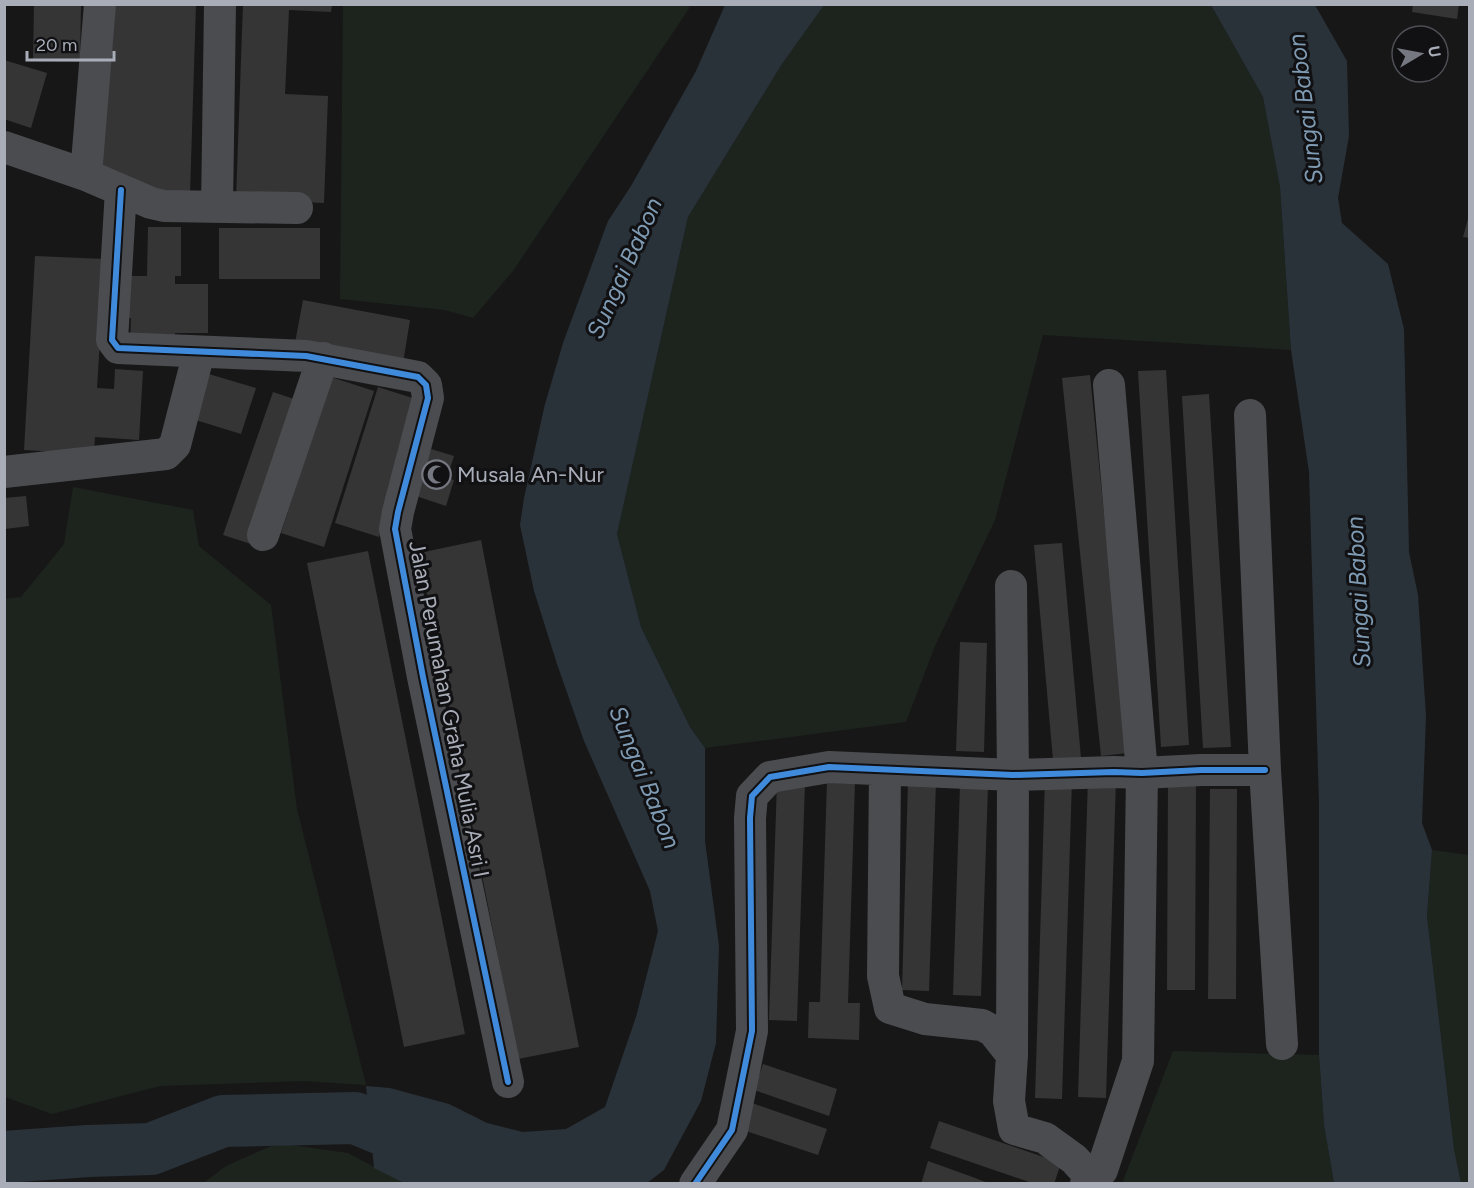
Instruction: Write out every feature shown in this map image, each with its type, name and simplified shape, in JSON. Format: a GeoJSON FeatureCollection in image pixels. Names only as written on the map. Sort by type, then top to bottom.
{"type":"FeatureCollection","features":[{"type":"Feature","properties":{"kind":"street"},"geometry":{"type":"LineString","coordinates":[[86,176],[100,4]]}},
{"type":"Feature","properties":{"kind":"street"},"geometry":{"type":"LineString","coordinates":[[217,207],[220,4]]}},
{"type":"Feature","properties":{"kind":"street"},"geometry":{"type":"LineString","coordinates":[[4,147],[164,206],[297,208]]}},
{"type":"Feature","properties":{"kind":"street","name":"Jalan Perumahan Graha Mulia Asri I"},"geometry":{"type":"LineString","coordinates":[[121,190],[112,340],[113,344],[122,350],[323,358],[418,377],[426,385],[428,398],[398,512],[396,538],[508,1082]]}},
{"type":"Feature","properties":{"kind":"street"},"geometry":{"type":"LineString","coordinates":[[4,472],[166,454],[175,445],[199,352]]}},
{"type":"Feature","properties":{"kind":"street"},"geometry":{"type":"LineString","coordinates":[[263,535],[323,358]]}},
{"type":"Feature","properties":{"kind":"street"},"geometry":{"type":"LineString","coordinates":[[1011,586],[1012,1055],[1009,1101],[1014,1129],[1046,1138],[1074,1159],[1087,1179],[1102,1170],[1138,1061],[1142,774],[1109,385]]}},
{"type":"Feature","properties":{"kind":"street"},"geometry":{"type":"LineString","coordinates":[[1250,415],[1265,770],[1282,1044]]}},
{"type":"Feature","properties":{"kind":"street"},"geometry":{"type":"LineString","coordinates":[[695,1184],[732,1130],[752,1031],[750,818],[752,796],[770,777],[829,767],[1013,775],[1265,770]]}},
{"type":"Feature","properties":{"kind":"street"},"geometry":{"type":"LineString","coordinates":[[885,771],[883,976],[890,1008],[925,1019],[982,1025],[993,1030],[1012,1055]]}},
{"type":"Feature","properties":{"kind":"shaded area"},"geometry":{"type":"Polygon","coordinates":[[[343,5],[682,5],[690,7],[513,271],[473,318],[445,310],[340,299],[343,5]]]}},
{"type":"Feature","properties":{"kind":"shaded area"},"geometry":{"type":"Polygon","coordinates":[[[823,5],[1211,5],[1263,97],[1280,187],[1291,350],[1043,335],[995,520],[935,646],[906,722],[705,748],[690,727],[641,627],[617,534],[688,217],[782,64],[823,5]]]}},
{"type":"Feature","properties":{"kind":"shaded area"},"geometry":{"type":"Polygon","coordinates":[[[73,487],[193,510],[199,546],[271,605],[297,809],[366,1085],[303,1081],[160,1086],[52,1114],[5,1097],[5,599],[21,597],[64,544],[73,487]]]}},
{"type":"Feature","properties":{"kind":"shaded area"},"geometry":{"type":"Polygon","coordinates":[[[1432,850],[1469,855],[1469,1183],[1461,1183],[1454,1149],[1427,916],[1432,850]]]}},
{"type":"Feature","properties":{"kind":"shaded area"},"geometry":{"type":"Polygon","coordinates":[[[1173,1051],[1319,1055],[1324,1125],[1334,1183],[1130,1184],[1123,1181],[1173,1051]]]}},
{"type":"Feature","properties":{"kind":"shaded area"},"geometry":{"type":"Polygon","coordinates":[[[278,1143],[348,1153],[404,1183],[202,1184],[226,1166],[278,1143]]]}},
{"type":"Feature","properties":{"kind":"water"},"geometry":{"type":"Polygon","coordinates":[[[725,5],[824,5],[782,64],[688,217],[617,534],[641,627],[690,727],[705,748],[705,841],[719,946],[716,1043],[701,1101],[664,1170],[647,1183],[404,1183],[374,1168],[366,1086],[390,1088],[449,1104],[487,1123],[523,1132],[566,1129],[605,1107],[636,1017],[658,931],[650,891],[584,741],[534,591],[520,525],[545,404],[563,343],[608,221],[631,186],[696,71],[725,5]]]}},
{"type":"Feature","properties":{"kind":"water"},"geometry":{"type":"Polygon","coordinates":[[[1211,5],[1315,5],[1347,61],[1349,136],[1338,198],[1342,223],[1388,264],[1404,329],[1409,552],[1418,595],[1426,716],[1422,823],[1432,850],[1427,916],[1454,1149],[1461,1183],[1334,1183],[1324,1125],[1319,1055],[1319,803],[1309,472],[1291,350],[1280,187],[1263,97],[1211,5]]]}},
{"type":"Feature","properties":{"kind":"building"},"geometry":{"type":"Polygon","coordinates":[[[34,4],[81,4],[80,62],[33,61],[34,4]]]}},
{"type":"Feature","properties":{"kind":"building"},"geometry":{"type":"Polygon","coordinates":[[[107,4],[196,4],[190,194],[145,192],[102,172],[107,4]]]}},
{"type":"Feature","properties":{"kind":"building"},"geometry":{"type":"Polygon","coordinates":[[[243,4],[332,4],[331,12],[289,10],[285,94],[328,96],[324,203],[236,199],[243,4]]]}},
{"type":"Feature","properties":{"kind":"building"},"geometry":{"type":"Polygon","coordinates":[[[1413,4],[1459,4],[1457,19],[1412,12],[1413,4]]]}},
{"type":"Feature","properties":{"kind":"building"},"geometry":{"type":"Polygon","coordinates":[[[4,60],[47,73],[31,128],[4,119],[4,60]]]}},
{"type":"Feature","properties":{"kind":"building"},"geometry":{"type":"Polygon","coordinates":[[[1470,215],[1470,238],[1463,237],[1470,215]]]}},
{"type":"Feature","properties":{"kind":"building"},"geometry":{"type":"Polygon","coordinates":[[[148,227],[181,227],[181,276],[175,276],[175,284],[208,284],[208,333],[175,333],[175,346],[130,346],[131,318],[121,318],[121,276],[147,276],[148,227]]]}},
{"type":"Feature","properties":{"kind":"building"},"geometry":{"type":"Polygon","coordinates":[[[219,228],[320,228],[320,279],[219,279],[219,228]]]}},
{"type":"Feature","properties":{"kind":"building"},"geometry":{"type":"Polygon","coordinates":[[[35,256],[105,259],[97,388],[114,389],[115,369],[143,371],[139,440],[95,437],[94,454],[24,450],[35,256]]]}},
{"type":"Feature","properties":{"kind":"building"},"geometry":{"type":"Polygon","coordinates":[[[303,300],[410,320],[403,363],[295,343],[303,300]]]}},
{"type":"Feature","properties":{"kind":"building"},"geometry":{"type":"Polygon","coordinates":[[[1166,370],[1189,745],[1161,747],[1138,371],[1166,370]]]}},
{"type":"Feature","properties":{"kind":"building"},"geometry":{"type":"Polygon","coordinates":[[[202,372],[256,388],[241,434],[189,418],[202,372]]]}},
{"type":"Feature","properties":{"kind":"building"},"geometry":{"type":"Polygon","coordinates":[[[1090,375],[1128,753],[1101,756],[1062,378],[1090,375]]]}},
{"type":"Feature","properties":{"kind":"building"},"geometry":{"type":"Polygon","coordinates":[[[331,377],[374,391],[324,547],[281,533],[331,377]]]}},
{"type":"Feature","properties":{"kind":"building"},"geometry":{"type":"Polygon","coordinates":[[[378,387],[422,401],[379,537],[335,523],[378,387]]]}},
{"type":"Feature","properties":{"kind":"building"},"geometry":{"type":"Polygon","coordinates":[[[273,392],[300,401],[251,544],[223,535],[273,392]]]}},
{"type":"Feature","properties":{"kind":"building"},"geometry":{"type":"Polygon","coordinates":[[[1209,394],[1231,747],[1203,748],[1182,396],[1209,394]]]}},
{"type":"Feature","properties":{"kind":"building","name":"Musala An-Nur"},"geometry":{"type":"Polygon","coordinates":[[[431,449],[454,456],[447,478],[454,480],[446,506],[416,496],[431,449]]]}},
{"type":"Feature","properties":{"kind":"building"},"geometry":{"type":"Polygon","coordinates":[[[26,496],[29,526],[5,529],[4,498],[26,496]]]}},
{"type":"Feature","properties":{"kind":"building"},"geometry":{"type":"Polygon","coordinates":[[[481,540],[579,1047],[518,1059],[419,553],[481,540]]]}},
{"type":"Feature","properties":{"kind":"building"},"geometry":{"type":"Polygon","coordinates":[[[1062,543],[1081,758],[1053,760],[1034,545],[1062,543]]]}},
{"type":"Feature","properties":{"kind":"building"},"geometry":{"type":"Polygon","coordinates":[[[368,551],[465,1034],[404,1047],[307,563],[368,551]]]}},
{"type":"Feature","properties":{"kind":"building"},"geometry":{"type":"Polygon","coordinates":[[[960,642],[987,643],[984,752],[956,751],[960,642]]]}},
{"type":"Feature","properties":{"kind":"building"},"geometry":{"type":"Polygon","coordinates":[[[1088,778],[1116,779],[1106,1098],[1078,1097],[1088,778]]]}},
{"type":"Feature","properties":{"kind":"building"},"geometry":{"type":"Polygon","coordinates":[[[1045,779],[1072,780],[1062,1099],[1035,1098],[1045,779]]]}},
{"type":"Feature","properties":{"kind":"building"},"geometry":{"type":"Polygon","coordinates":[[[1168,780],[1196,781],[1195,990],[1167,990],[1168,780]]]}},
{"type":"Feature","properties":{"kind":"building"},"geometry":{"type":"Polygon","coordinates":[[[827,781],[855,782],[848,1003],[860,1003],[859,1040],[808,1038],[809,1002],[820,1002],[827,781]]]}},
{"type":"Feature","properties":{"kind":"building"},"geometry":{"type":"Polygon","coordinates":[[[908,781],[936,782],[929,991],[902,990],[908,781]]]}},
{"type":"Feature","properties":{"kind":"building"},"geometry":{"type":"Polygon","coordinates":[[[777,782],[805,783],[797,1021],[769,1020],[777,782]]]}},
{"type":"Feature","properties":{"kind":"building"},"geometry":{"type":"Polygon","coordinates":[[[960,785],[988,786],[981,996],[953,995],[960,785]]]}},
{"type":"Feature","properties":{"kind":"building"},"geometry":{"type":"Polygon","coordinates":[[[1210,789],[1237,789],[1236,999],[1208,999],[1210,789]]]}},
{"type":"Feature","properties":{"kind":"building"},"geometry":{"type":"Polygon","coordinates":[[[763,1064],[837,1089],[829,1116],[754,1090],[763,1064]]]}},
{"type":"Feature","properties":{"kind":"building"},"geometry":{"type":"Polygon","coordinates":[[[752,1103],[827,1129],[818,1155],[743,1130],[752,1103]]]}},
{"type":"Feature","properties":{"kind":"building"},"geometry":{"type":"Polygon","coordinates":[[[939,1121],[1061,1163],[1054,1184],[1035,1184],[930,1148],[939,1121]]]}},
{"type":"Feature","properties":{"kind":"building"},"geometry":{"type":"Polygon","coordinates":[[[928,1161],[967,1175],[991,1184],[921,1184],[928,1161]]]}},
{"type":"Feature","properties":{"kind":"waterway","name":"Sungai Babon"},"geometry":{"type":"LineString","coordinates":[[4,1157],[151,1149],[223,1121],[355,1118],[435,1151]]}},
{"type":"Feature","properties":{"kind":"cycle path"},"geometry":{"type":"LineString","coordinates":[[121,190],[112,340],[118,348],[306,356],[418,377],[426,385],[428,398],[395,529],[423,677],[508,1082]]}},
{"type":"Feature","properties":{"kind":"cycle path"},"geometry":{"type":"LineString","coordinates":[[695,1184],[732,1130],[752,1031],[750,818],[752,796],[770,777],[829,767],[1013,775],[1265,770]]}},
{"type":"Feature","properties":{"kind":"place","name":"Musala An-Nur"},"geometry":{"type":"Point","coordinates":[436,474]}}]}
